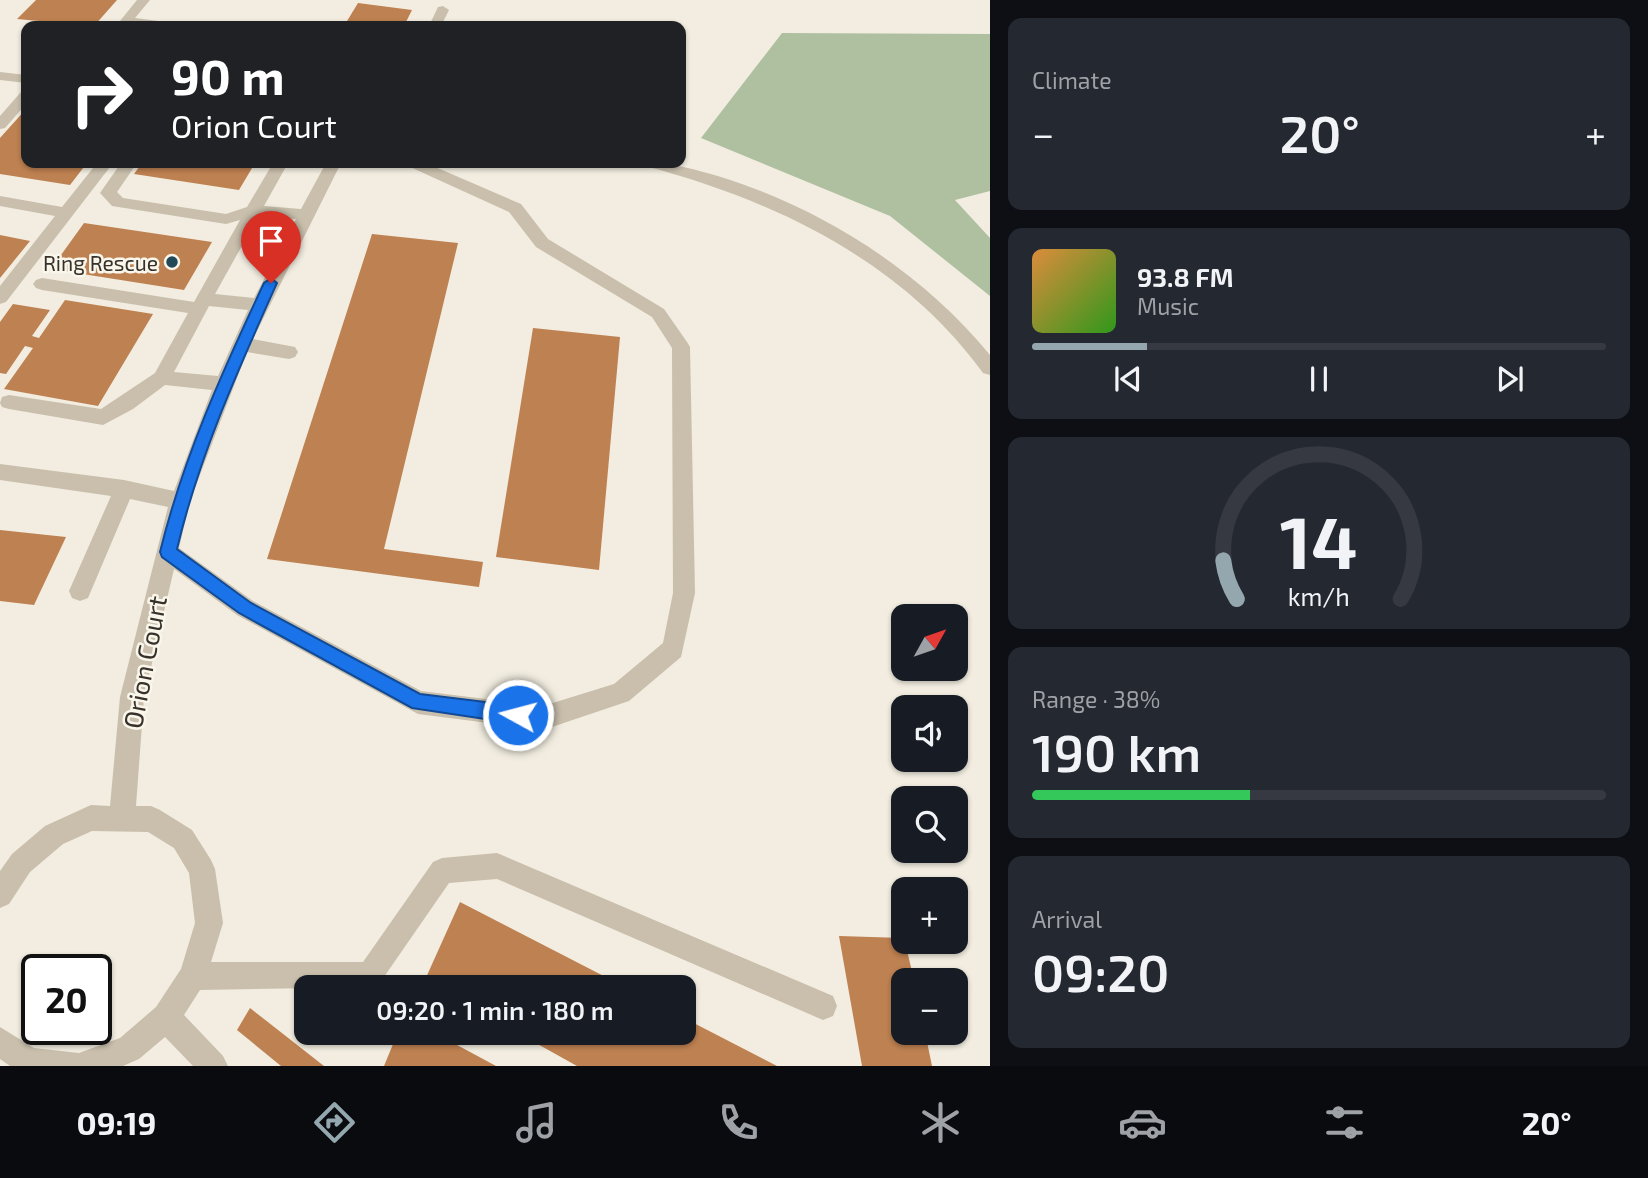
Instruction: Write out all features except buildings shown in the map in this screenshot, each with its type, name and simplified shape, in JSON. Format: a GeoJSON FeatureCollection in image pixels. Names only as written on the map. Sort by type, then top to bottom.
{"type":"FeatureCollection","features":[{"type":"Feature","properties":{"kind":"street"},"geometry":{"type":"LineString","coordinates":[[126,21],[144,0]]}},
{"type":"Feature","properties":{"kind":"street"},"geometry":{"type":"LineString","coordinates":[[438,21],[443,10]]}},
{"type":"Feature","properties":{"kind":"street"},"geometry":{"type":"LineString","coordinates":[[0,76],[21,78]]}},
{"type":"Feature","properties":{"kind":"street"},"geometry":{"type":"LineString","coordinates":[[0,125],[21,103]]}},
{"type":"Feature","properties":{"kind":"street"},"geometry":{"type":"LineString","coordinates":[[0,298],[101,168]]}},
{"type":"Feature","properties":{"kind":"street"},"geometry":{"type":"LineString","coordinates":[[126,168],[108,193],[118,202],[226,219],[253,211],[305,214]]}},
{"type":"Feature","properties":{"kind":"street"},"geometry":{"type":"LineString","coordinates":[[9,401],[103,417],[162,378],[277,168]]}},
{"type":"Feature","properties":{"kind":"street","name":"Orion Court"},"geometry":{"type":"LineString","coordinates":[[122,818],[132,697],[180,501],[242,344],[330,168]]}},
{"type":"Feature","properties":{"kind":"street"},"geometry":{"type":"LineString","coordinates":[[168,552],[245,608],[418,702],[542,718],[621,693],[673,649],[684,593],[681,347],[658,313],[542,243],[514,208],[426,168]]}},
{"type":"Feature","properties":{"kind":"street"},"geometry":{"type":"LineString","coordinates":[[672,168],[747,190],[801,214],[844,238],[884,265],[927,301],[990,368]]}},
{"type":"Feature","properties":{"kind":"street"},"geometry":{"type":"LineString","coordinates":[[0,201],[66,213]]}},
{"type":"Feature","properties":{"kind":"street"},"geometry":{"type":"LineString","coordinates":[[42,284],[201,304],[260,305]]}},
{"type":"Feature","properties":{"kind":"street"},"geometry":{"type":"LineString","coordinates":[[242,344],[289,352]]}},
{"type":"Feature","properties":{"kind":"street"},"geometry":{"type":"LineString","coordinates":[[162,378],[224,384]]}},
{"type":"Feature","properties":{"kind":"street"},"geometry":{"type":"LineString","coordinates":[[0,472],[124,489],[180,501]]}},
{"type":"Feature","properties":{"kind":"street"},"geometry":{"type":"LineString","coordinates":[[80,591],[124,489]]}},
{"type":"Feature","properties":{"kind":"street"},"geometry":{"type":"LineString","coordinates":[[0,895],[10,862],[54,835],[91,818],[152,819],[183,839],[202,869],[209,923],[193,976],[166,1017],[129,1049],[84,1066]]}},
{"type":"Feature","properties":{"kind":"street"},"geometry":{"type":"LineString","coordinates":[[193,976],[370,976],[442,871],[497,866],[823,1006]]}},
{"type":"Feature","properties":{"kind":"street"},"geometry":{"type":"LineString","coordinates":[[166,1017],[214,1066]]}},
{"type":"Feature","properties":{"kind":"street"},"geometry":{"type":"LineString","coordinates":[[0,1041],[29,1062],[74,1066]]}},
{"type":"Feature","properties":{"kind":"green space"},"geometry":{"type":"Polygon","coordinates":[[[782,33],[990,34],[990,191],[955,200],[990,238],[990,296],[890,216],[701,138],[782,33]]]}},
{"type":"Feature","properties":{"kind":"place","name":"Ring Rescue"},"geometry":{"type":"Point","coordinates":[172,262]}},
{"type":"Feature","properties":{"kind":"route"},"geometry":{"type":"LineString","coordinates":[[271,283],[224,384],[206,430],[180,501],[168,552],[245,608],[418,702],[518,715]]}}]}
